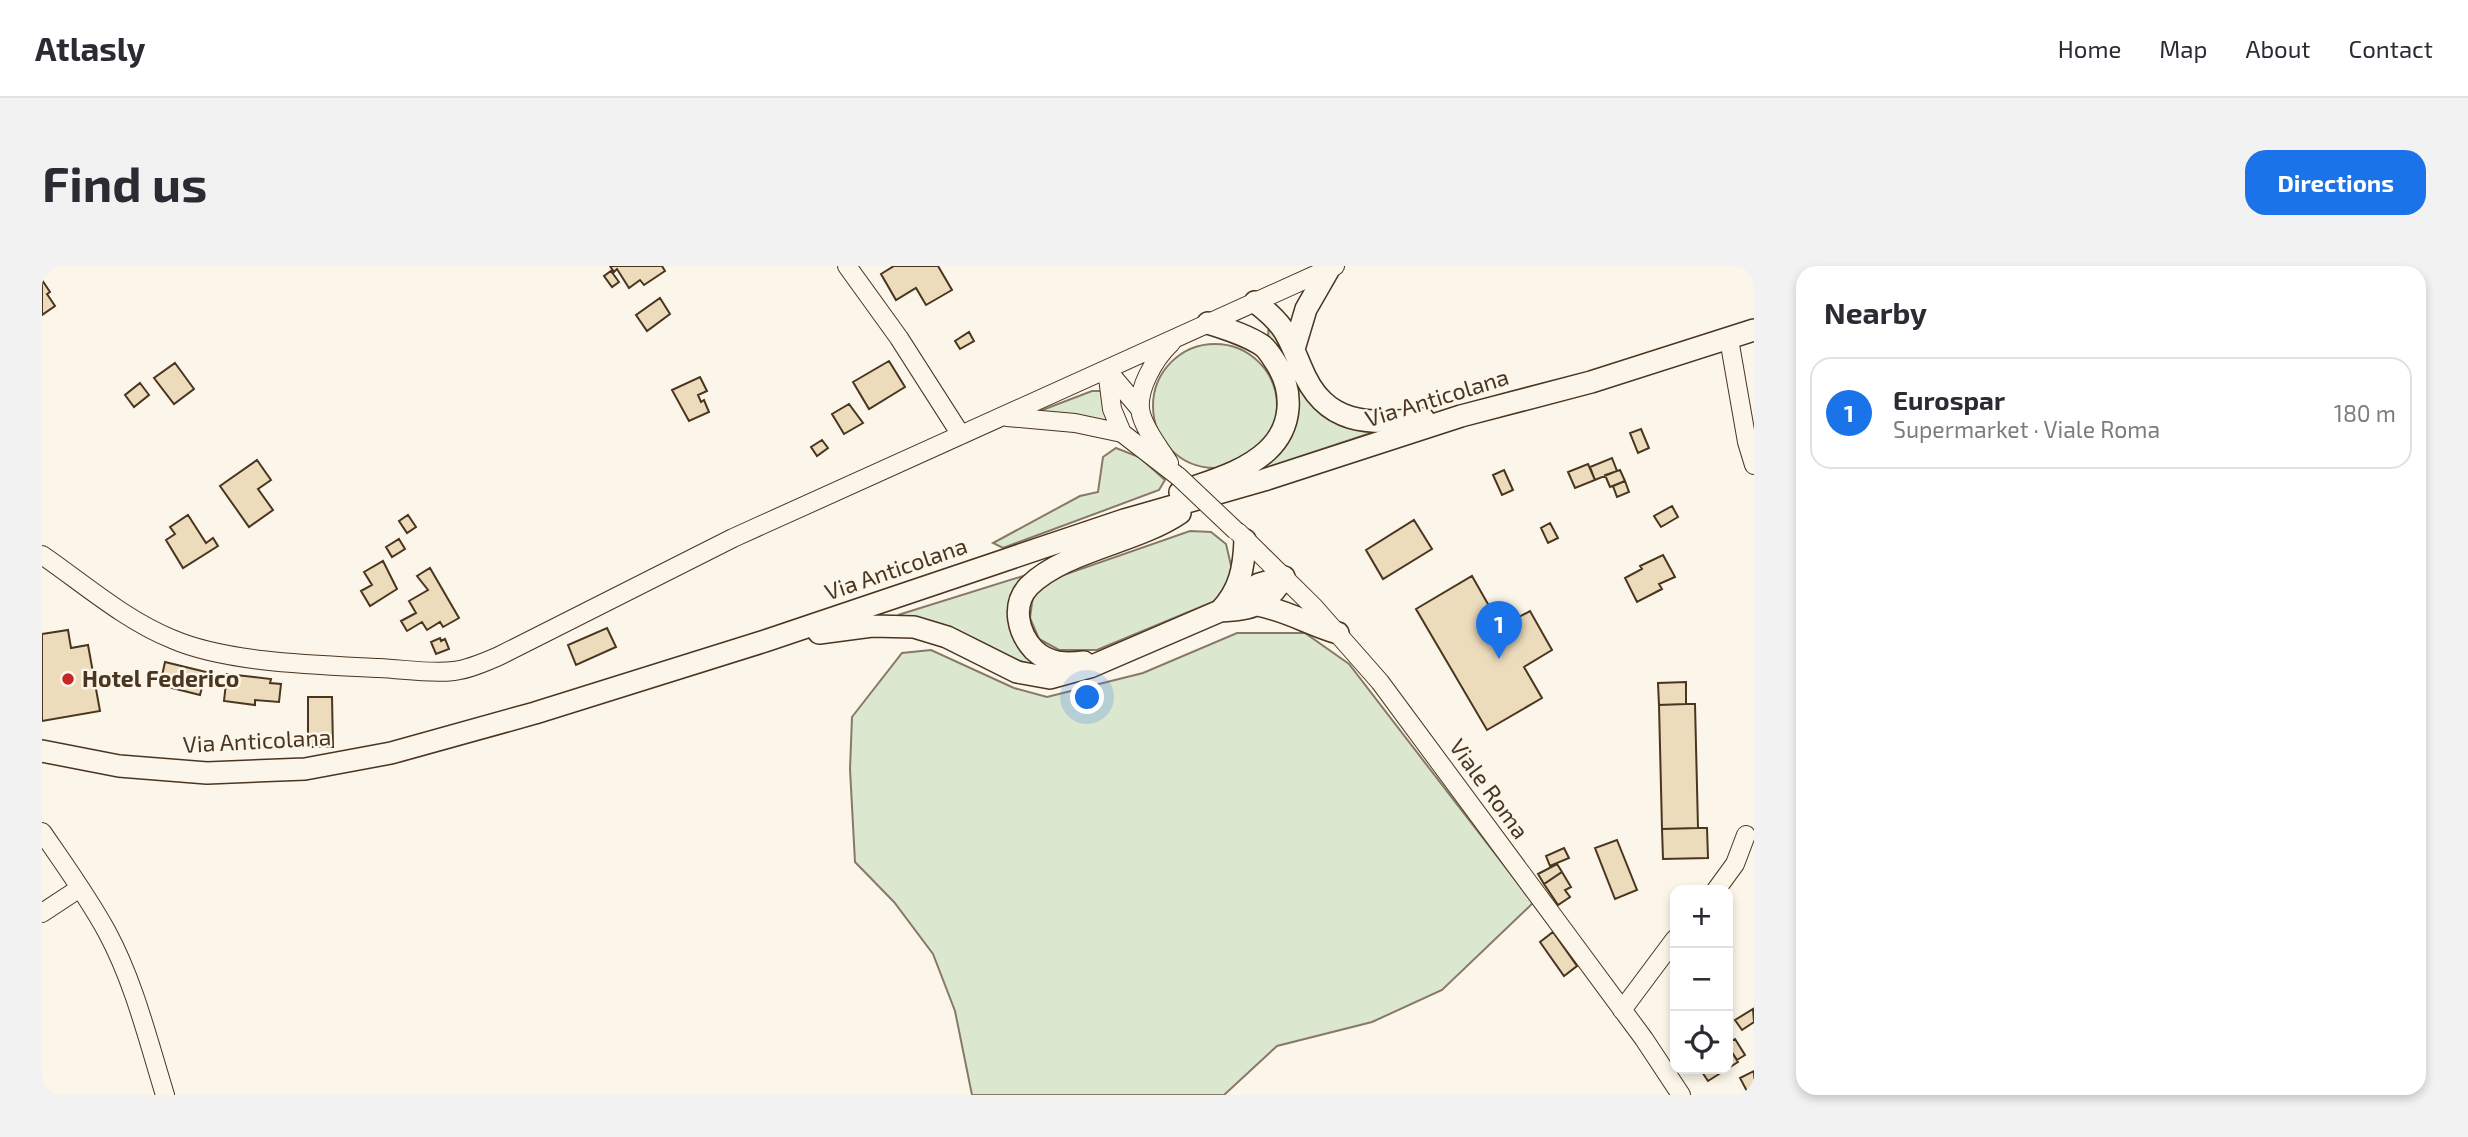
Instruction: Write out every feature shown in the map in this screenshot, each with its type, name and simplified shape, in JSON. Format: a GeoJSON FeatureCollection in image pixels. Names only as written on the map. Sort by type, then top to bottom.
{"type":"FeatureCollection","features":[{"type":"Feature","properties":{"kind":"main road"},"geometry":{"type":"LineString","coordinates":[[1294,349],[1306,309],[1332,267]]}},
{"type":"Feature","properties":{"kind":"main road"},"geometry":{"type":"LineString","coordinates":[[1124,520],[1145,507],[1238,470],[1273,444],[1287,418],[1288,395],[1279,367],[1265,347],[1255,302]]}},
{"type":"Feature","properties":{"kind":"main road"},"geometry":{"type":"LineString","coordinates":[[1255,302],[1281,324],[1314,393],[1330,408],[1348,418],[1375,423],[1461,416]]}},
{"type":"Feature","properties":{"kind":"main road"},"geometry":{"type":"LineString","coordinates":[[1208,323],[1265,347]]}},
{"type":"Feature","properties":{"kind":"main road","name":"Via Anticolana"},"geometry":{"type":"LineString","coordinates":[[42,751],[120,766],[192,773],[268,772],[334,765],[391,754],[765,641],[1124,520],[1195,502],[1461,416],[1591,382],[1754,330]]}},
{"type":"Feature","properties":{"kind":"main road"},"geometry":{"type":"LineString","coordinates":[[1104,660],[1059,663],[1039,654],[1026,640],[1019,625],[1018,609],[1025,592],[1049,572],[1157,526],[1195,502]]}},
{"type":"Feature","properties":{"kind":"main road"},"geometry":{"type":"LineString","coordinates":[[1225,605],[1243,570],[1241,535]]}},
{"type":"Feature","properties":{"kind":"main road"},"geometry":{"type":"LineString","coordinates":[[765,641],[856,628],[906,626],[935,632],[1029,676],[1059,677],[1080,671],[1225,605],[1259,584],[1284,577]]}},
{"type":"Feature","properties":{"kind":"main road"},"geometry":{"type":"LineString","coordinates":[[1257,605],[1272,596],[1284,577]]}},
{"type":"Feature","properties":{"kind":"main road"},"geometry":{"type":"LineString","coordinates":[[1225,605],[1257,605],[1286,612],[1338,633]]}},
{"type":"Feature","properties":{"kind":"street"},"geometry":{"type":"LineString","coordinates":[[847,266],[906,348],[961,435]]}},
{"type":"Feature","properties":{"kind":"street"},"geometry":{"type":"LineString","coordinates":[[42,555],[146,626],[176,641],[198,648],[249,657],[335,666],[455,671],[499,656],[733,538],[1332,267]]}},
{"type":"Feature","properties":{"kind":"street"},"geometry":{"type":"LineString","coordinates":[[1140,409],[1149,371],[1159,355],[1175,339]]}},
{"type":"Feature","properties":{"kind":"street"},"geometry":{"type":"LineString","coordinates":[[1729,339],[1747,442],[1754,465]]}},
{"type":"Feature","properties":{"kind":"street"},"geometry":{"type":"LineString","coordinates":[[1107,370],[1140,409],[1150,434],[1179,477]]}},
{"type":"Feature","properties":{"kind":"street"},"geometry":{"type":"LineString","coordinates":[[1107,370],[1112,409],[1122,433]]}},
{"type":"Feature","properties":{"kind":"street"},"geometry":{"type":"LineString","coordinates":[[1003,417],[1075,423],[1122,433],[1179,477]]}},
{"type":"Feature","properties":{"kind":"street","name":"Viale Roma"},"geometry":{"type":"LineString","coordinates":[[1179,477],[1284,577],[1380,682],[1644,1039],[1681,1095]]}},
{"type":"Feature","properties":{"kind":"street"},"geometry":{"type":"LineString","coordinates":[[42,832],[80,888],[120,959],[165,1095]]}},
{"type":"Feature","properties":{"kind":"street"},"geometry":{"type":"LineString","coordinates":[[1720,885],[1735,864],[1746,835]]}},
{"type":"Feature","properties":{"kind":"street"},"geometry":{"type":"LineString","coordinates":[[42,913],[80,888]]}},
{"type":"Feature","properties":{"kind":"street"},"geometry":{"type":"LineString","coordinates":[[1622,1010],[1670,946]]}},
{"type":"Feature","properties":{"kind":"green space"},"geometry":{"type":"Polygon","coordinates":[[[1269,322],[1299,377],[1380,430],[1259,470],[1287,441],[1268,338],[1269,322]]]}},
{"type":"Feature","properties":{"kind":"green space"},"geometry":{"type":"Polygon","coordinates":[[[1215,344],[1239,349],[1259,362],[1272,382],[1277,406],[1272,430],[1259,450],[1239,463],[1215,468],[1191,463],[1171,450],[1158,430],[1153,406],[1158,382],[1171,362],[1191,349],[1215,344]]]}},
{"type":"Feature","properties":{"kind":"green space"},"geometry":{"type":"Polygon","coordinates":[[[1092,391],[1106,391],[1108,424],[1058,413],[1037,412],[1092,391]]]}},
{"type":"Feature","properties":{"kind":"green space"},"geometry":{"type":"Polygon","coordinates":[[[1116,448],[1139,457],[1165,480],[1159,490],[1003,548],[993,543],[1080,496],[1098,492],[1103,457],[1116,448]]]}},
{"type":"Feature","properties":{"kind":"green space"},"geometry":{"type":"Polygon","coordinates":[[[1190,531],[1211,532],[1226,544],[1233,574],[1227,596],[1097,650],[1059,650],[1039,639],[1030,618],[1033,595],[1049,580],[1190,531]]]}},
{"type":"Feature","properties":{"kind":"green space"},"geometry":{"type":"Polygon","coordinates":[[[1039,571],[1019,588],[1039,666],[1003,655],[934,625],[898,615],[1039,571]]]}},
{"type":"Feature","properties":{"kind":"green space"},"geometry":{"type":"Polygon","coordinates":[[[1237,633],[1305,633],[1349,664],[1533,903],[1442,990],[1372,1022],[1277,1046],[1224,1095],[972,1095],[955,1011],[933,954],[894,902],[855,862],[850,769],[852,717],[902,653],[931,650],[1014,688],[1047,697],[1143,673],[1237,633]]]}},
{"type":"Feature","properties":{"kind":"building"},"geometry":{"type":"Polygon","coordinates":[[[610,266],[662,266],[665,271],[644,285],[640,280],[629,288],[617,269],[614,272],[610,266]]]}},
{"type":"Feature","properties":{"kind":"building"},"geometry":{"type":"Polygon","coordinates":[[[894,266],[938,266],[952,290],[926,305],[916,288],[896,300],[881,274],[894,266]]]}},
{"type":"Feature","properties":{"kind":"building"},"geometry":{"type":"Polygon","coordinates":[[[611,271],[619,282],[612,287],[604,276],[611,271]]]}},
{"type":"Feature","properties":{"kind":"building"},"geometry":{"type":"Polygon","coordinates":[[[42,280],[55,306],[42,315],[42,280]]]}},
{"type":"Feature","properties":{"kind":"building"},"geometry":{"type":"Polygon","coordinates":[[[660,298],[670,314],[647,331],[636,315],[660,298]]]}},
{"type":"Feature","properties":{"kind":"building"},"geometry":{"type":"Polygon","coordinates":[[[969,332],[974,341],[960,349],[955,341],[969,332]]]}},
{"type":"Feature","properties":{"kind":"building"},"geometry":{"type":"Polygon","coordinates":[[[889,361],[905,387],[869,409],[853,382],[889,361]]]}},
{"type":"Feature","properties":{"kind":"building"},"geometry":{"type":"Polygon","coordinates":[[[175,363],[194,389],[174,404],[154,378],[175,363]]]}},
{"type":"Feature","properties":{"kind":"building"},"geometry":{"type":"Polygon","coordinates":[[[700,377],[707,391],[698,395],[701,402],[704,400],[709,412],[689,421],[672,390],[700,377]]]}},
{"type":"Feature","properties":{"kind":"building"},"geometry":{"type":"Polygon","coordinates":[[[140,383],[149,395],[134,407],[125,395],[140,383]]]}},
{"type":"Feature","properties":{"kind":"building"},"geometry":{"type":"Polygon","coordinates":[[[849,404],[863,423],[844,434],[832,414],[849,404]]]}},
{"type":"Feature","properties":{"kind":"building"},"geometry":{"type":"Polygon","coordinates":[[[1641,429],[1649,448],[1638,453],[1630,433],[1641,429]]]}},
{"type":"Feature","properties":{"kind":"building"},"geometry":{"type":"Polygon","coordinates":[[[822,440],[828,448],[817,456],[811,447],[822,440]]]}},
{"type":"Feature","properties":{"kind":"building"},"geometry":{"type":"Polygon","coordinates":[[[1612,458],[1617,471],[1595,480],[1590,467],[1612,458]]]}},
{"type":"Feature","properties":{"kind":"building"},"geometry":{"type":"Polygon","coordinates":[[[257,460],[271,480],[258,489],[273,510],[249,527],[220,486],[257,460]]]}},
{"type":"Feature","properties":{"kind":"building"},"geometry":{"type":"Polygon","coordinates":[[[1588,464],[1595,480],[1575,488],[1568,472],[1588,464]]]}},
{"type":"Feature","properties":{"kind":"building"},"geometry":{"type":"Polygon","coordinates":[[[1504,470],[1513,490],[1502,495],[1493,475],[1504,470]]]}},
{"type":"Feature","properties":{"kind":"building"},"geometry":{"type":"Polygon","coordinates":[[[1620,470],[1625,481],[1610,487],[1605,475],[1620,470]]]}},
{"type":"Feature","properties":{"kind":"building"},"geometry":{"type":"Polygon","coordinates":[[[1625,481],[1629,492],[1617,497],[1613,486],[1625,481]]]}},
{"type":"Feature","properties":{"kind":"building"},"geometry":{"type":"Polygon","coordinates":[[[1672,506],[1678,517],[1661,527],[1654,516],[1672,506]]]}},
{"type":"Feature","properties":{"kind":"building"},"geometry":{"type":"Polygon","coordinates":[[[188,515],[206,543],[213,538],[218,546],[183,568],[166,540],[175,534],[170,527],[188,515]]]}},
{"type":"Feature","properties":{"kind":"building"},"geometry":{"type":"Polygon","coordinates":[[[408,515],[416,527],[407,533],[399,521],[408,515]]]}},
{"type":"Feature","properties":{"kind":"building"},"geometry":{"type":"Polygon","coordinates":[[[1414,520],[1432,549],[1383,579],[1366,550],[1414,520]]]}},
{"type":"Feature","properties":{"kind":"building"},"geometry":{"type":"Polygon","coordinates":[[[1550,523],[1558,538],[1548,543],[1541,528],[1550,523]]]}},
{"type":"Feature","properties":{"kind":"building"},"geometry":{"type":"Polygon","coordinates":[[[399,539],[405,549],[392,557],[386,547],[399,539]]]}},
{"type":"Feature","properties":{"kind":"building"},"geometry":{"type":"Polygon","coordinates":[[[1663,555],[1675,577],[1659,584],[1662,589],[1637,602],[1625,578],[1642,569],[1640,566],[1663,555]]]}},
{"type":"Feature","properties":{"kind":"building"},"geometry":{"type":"Polygon","coordinates":[[[383,561],[397,589],[370,606],[361,591],[372,585],[364,572],[383,561]]]}},
{"type":"Feature","properties":{"kind":"building"},"geometry":{"type":"Polygon","coordinates":[[[430,568],[459,618],[443,627],[440,622],[427,630],[422,622],[407,631],[401,621],[416,613],[409,601],[428,590],[417,576],[430,568]]]}},
{"type":"Feature","properties":{"kind":"building"},"geometry":{"type":"Polygon","coordinates":[[[1472,576],[1501,627],[1530,611],[1552,650],[1524,667],[1542,698],[1487,730],[1416,609],[1472,576]]]}},
{"type":"Feature","properties":{"kind":"building"},"geometry":{"type":"Polygon","coordinates":[[[607,628],[616,647],[576,665],[568,645],[607,628]]]}},
{"type":"Feature","properties":{"kind":"building","name":"Hotel Federico"},"geometry":{"type":"Polygon","coordinates":[[[68,630],[71,648],[88,645],[100,711],[42,721],[42,634],[68,630]]]}},
{"type":"Feature","properties":{"kind":"building"},"geometry":{"type":"Polygon","coordinates":[[[440,638],[441,641],[445,639],[449,649],[436,654],[431,642],[440,638]]]}},
{"type":"Feature","properties":{"kind":"building"},"geometry":{"type":"Polygon","coordinates":[[[165,662],[206,672],[200,695],[160,685],[165,662]]]}},
{"type":"Feature","properties":{"kind":"building"},"geometry":{"type":"Polygon","coordinates":[[[227,674],[271,679],[270,683],[281,684],[279,702],[255,700],[255,705],[224,701],[227,674]]]}},
{"type":"Feature","properties":{"kind":"building"},"geometry":{"type":"Polygon","coordinates":[[[1686,682],[1686,704],[1659,705],[1658,683],[1686,682]]]}},
{"type":"Feature","properties":{"kind":"building"},"geometry":{"type":"Polygon","coordinates":[[[308,697],[332,697],[333,747],[308,747],[308,697]]]}},
{"type":"Feature","properties":{"kind":"building"},"geometry":{"type":"Polygon","coordinates":[[[1695,704],[1698,828],[1662,829],[1659,705],[1695,704]]]}},
{"type":"Feature","properties":{"kind":"building"},"geometry":{"type":"Polygon","coordinates":[[[1707,828],[1708,858],[1663,859],[1662,829],[1707,828]]]}},
{"type":"Feature","properties":{"kind":"building"},"geometry":{"type":"Polygon","coordinates":[[[1617,840],[1637,890],[1615,899],[1595,848],[1617,840]]]}},
{"type":"Feature","properties":{"kind":"building"},"geometry":{"type":"Polygon","coordinates":[[[1564,848],[1569,858],[1550,866],[1546,856],[1564,848]]]}},
{"type":"Feature","properties":{"kind":"building"},"geometry":{"type":"Polygon","coordinates":[[[1557,864],[1562,872],[1544,884],[1538,874],[1557,864]]]}},
{"type":"Feature","properties":{"kind":"building"},"geometry":{"type":"Polygon","coordinates":[[[1562,872],[1571,887],[1565,890],[1570,897],[1558,905],[1544,884],[1562,872]]]}},
{"type":"Feature","properties":{"kind":"building"},"geometry":{"type":"Polygon","coordinates":[[[1553,932],[1577,966],[1564,976],[1540,942],[1553,932]]]}},
{"type":"Feature","properties":{"kind":"building"},"geometry":{"type":"Polygon","coordinates":[[[1753,1009],[1754,1022],[1742,1030],[1735,1020],[1753,1009]]]}},
{"type":"Feature","properties":{"kind":"building"},"geometry":{"type":"Polygon","coordinates":[[[1735,1039],[1745,1055],[1737,1060],[1733,1054],[1735,1039]]]}},
{"type":"Feature","properties":{"kind":"building"},"geometry":{"type":"Polygon","coordinates":[[[1754,1071],[1754,1095],[1749,1095],[1740,1078],[1754,1071]]]}},
{"type":"Feature","properties":{"kind":"building"},"geometry":{"type":"Polygon","coordinates":[[[1703,1074],[1719,1074],[1708,1081],[1703,1074]]]}},
{"type":"Feature","properties":{"kind":"place","name":"Eurospar"},"geometry":{"type":"Point","coordinates":[1499,659]}},
{"type":"Feature","properties":{"kind":"place","name":"Hotel Federico"},"geometry":{"type":"Point","coordinates":[68,679]}}]}
